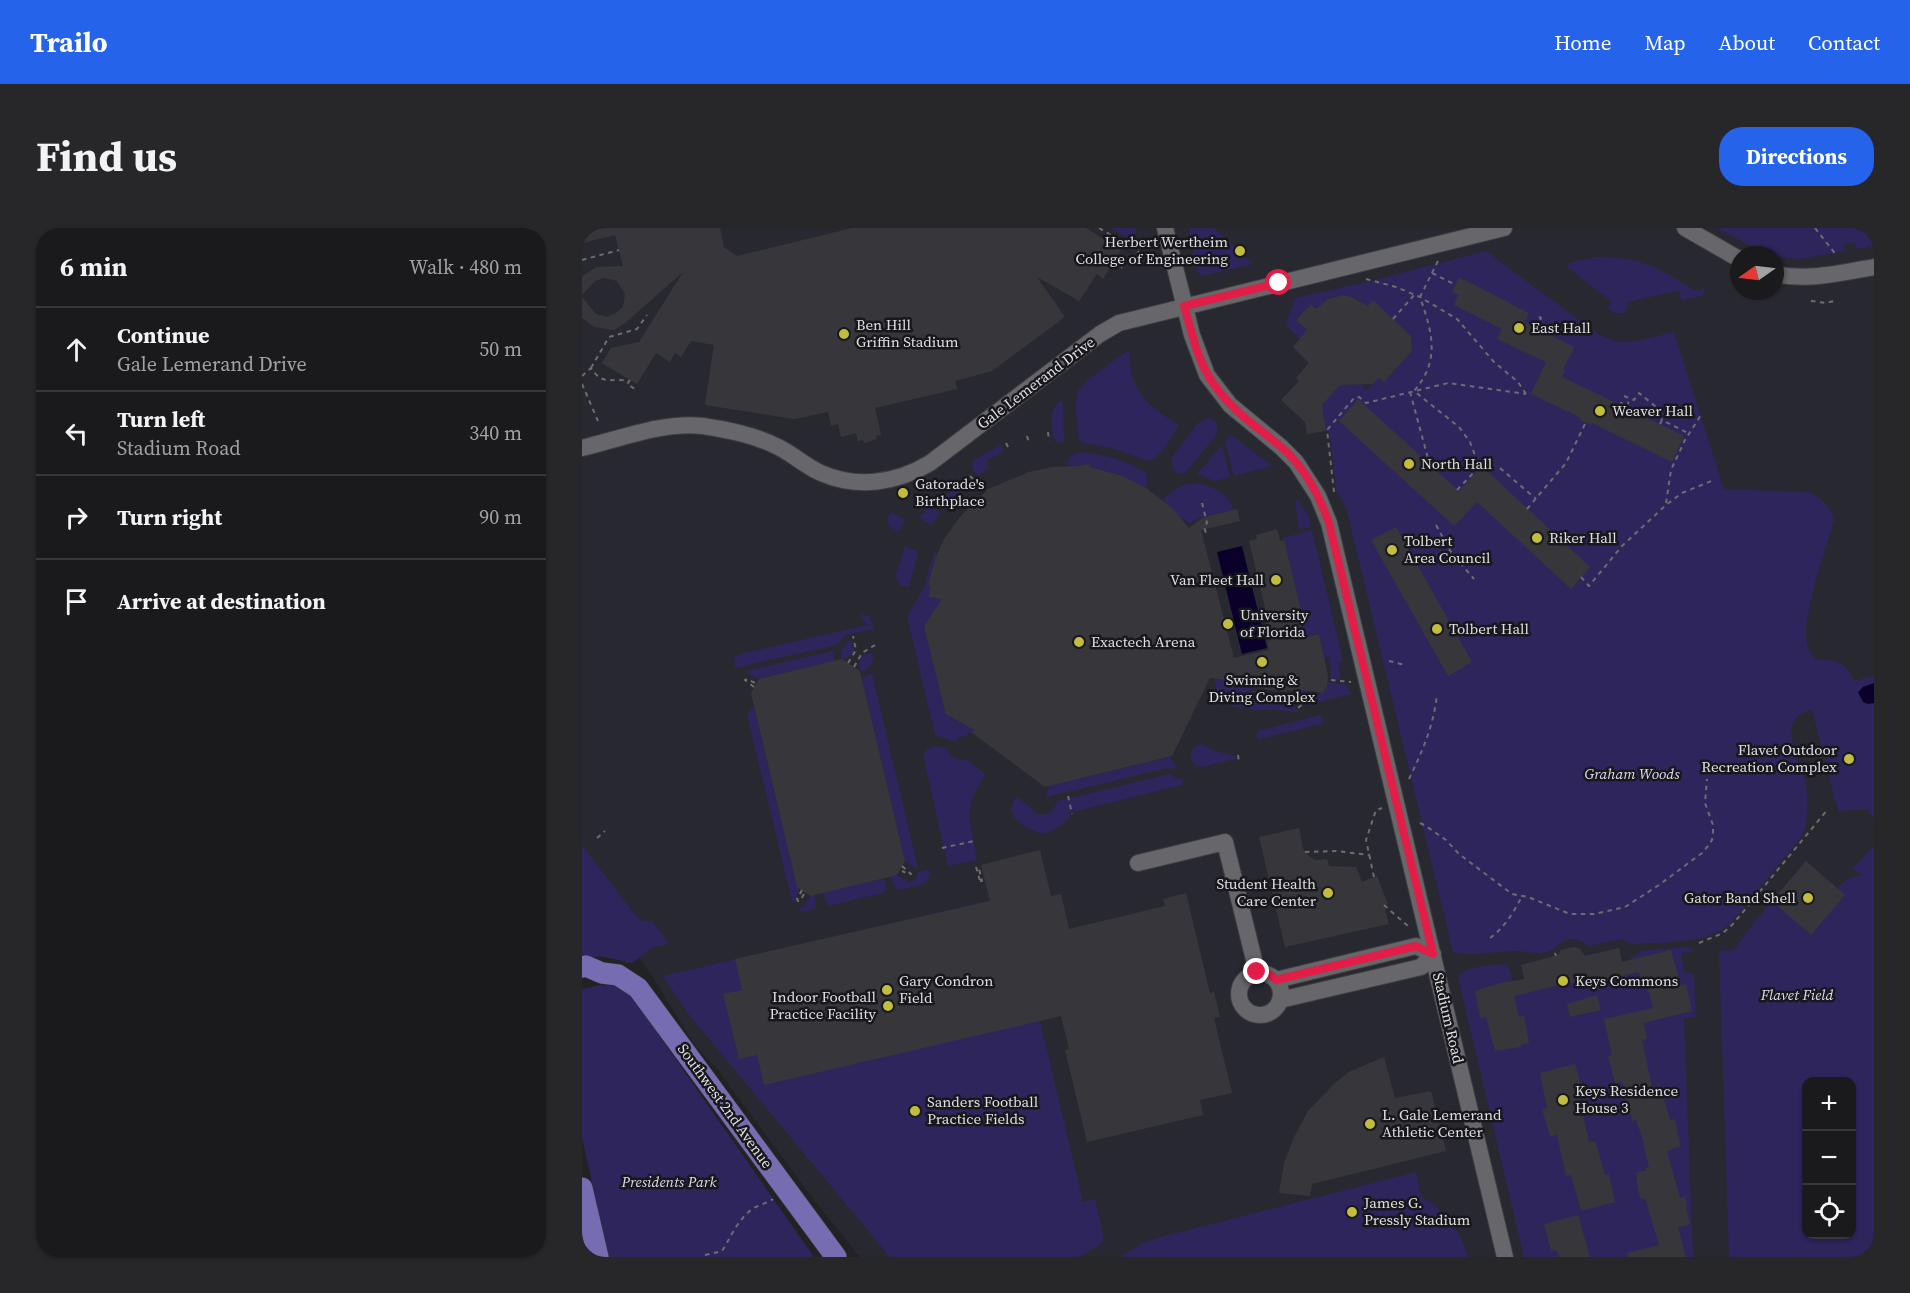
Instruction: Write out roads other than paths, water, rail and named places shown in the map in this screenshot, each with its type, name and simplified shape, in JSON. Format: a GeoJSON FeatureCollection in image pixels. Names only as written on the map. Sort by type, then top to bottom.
{"type":"FeatureCollection","features":[{"type":"Feature","properties":{"kind":"main road","name":"Southwest 2nd Avenue"},"geometry":{"type":"LineString","coordinates":[[582,967],[586,966],[602,973],[618,975],[638,988],[836,1257]]}},
{"type":"Feature","properties":{"kind":"main road"},"geometry":{"type":"LineString","coordinates":[[582,983],[602,973]]}},
{"type":"Feature","properties":{"kind":"main road"},"geometry":{"type":"LineString","coordinates":[[582,1188],[598,1257]]}},
{"type":"Feature","properties":{"kind":"street","name":"Stadium Road"},"geometry":{"type":"LineString","coordinates":[[1166,228],[1184,306],[1200,359],[1214,385],[1236,410],[1288,454],[1307,477],[1329,523],[1505,1257]]}},
{"type":"Feature","properties":{"kind":"street","name":"Gale Lemerand Drive"},"geometry":{"type":"LineString","coordinates":[[582,448],[667,427],[703,426],[750,436],[776,446],[809,467],[836,478],[857,482],[897,478],[930,463],[1114,325],[1126,320],[1504,228]]}},
{"type":"Feature","properties":{"kind":"street"},"geometry":{"type":"LineString","coordinates":[[1685,228],[1730,254]]}},
{"type":"Feature","properties":{"kind":"street"},"geometry":{"type":"LineString","coordinates":[[1784,276],[1813,277],[1874,267]]}},
{"type":"Feature","properties":{"kind":"street"},"geometry":{"type":"LineString","coordinates":[[1138,863],[1225,842],[1257,972]]}},
{"type":"Feature","properties":{"kind":"street"},"geometry":{"type":"LineString","coordinates":[[1276,980],[1416,946],[1433,954],[1421,967],[1280,1000]]}},
{"type":"Feature","properties":{"kind":"street"},"geometry":{"type":"LineString","coordinates":[[1257,972],[1271,975],[1276,980],[1281,993],[1277,1006],[1266,1015],[1246,1010],[1238,998],[1240,984],[1250,974],[1257,972]]}},
{"type":"Feature","properties":{"kind":"place","name":"Herbert Wertheim College of Engineering"},"geometry":{"type":"Point","coordinates":[1240,251]}},
{"type":"Feature","properties":{"kind":"place","name":"East Hall"},"geometry":{"type":"Point","coordinates":[1519,328]}},
{"type":"Feature","properties":{"kind":"place","name":"Ben Hill Griffin Stadium"},"geometry":{"type":"Point","coordinates":[844,334]}},
{"type":"Feature","properties":{"kind":"place","name":"Weaver Hall"},"geometry":{"type":"Point","coordinates":[1600,411]}},
{"type":"Feature","properties":{"kind":"place","name":"North Hall"},"geometry":{"type":"Point","coordinates":[1409,464]}},
{"type":"Feature","properties":{"kind":"place","name":"Gatorade's Birthplace"},"geometry":{"type":"Point","coordinates":[903,493]}},
{"type":"Feature","properties":{"kind":"place","name":"Riker Hall"},"geometry":{"type":"Point","coordinates":[1537,538]}},
{"type":"Feature","properties":{"kind":"place","name":"Tolbert Area Council"},"geometry":{"type":"Point","coordinates":[1392,550]}},
{"type":"Feature","properties":{"kind":"place","name":"Van Fleet Hall"},"geometry":{"type":"Point","coordinates":[1276,580]}},
{"type":"Feature","properties":{"kind":"place","name":"University of Florida"},"geometry":{"type":"Point","coordinates":[1228,624]}},
{"type":"Feature","properties":{"kind":"place","name":"Tolbert Hall"},"geometry":{"type":"Point","coordinates":[1437,629]}},
{"type":"Feature","properties":{"kind":"place","name":"Exactech Arena"},"geometry":{"type":"Point","coordinates":[1079,642]}},
{"type":"Feature","properties":{"kind":"place","name":"Swiming & Diving Complex"},"geometry":{"type":"Point","coordinates":[1262,662]}},
{"type":"Feature","properties":{"kind":"place","name":"Flavet Outdoor Recreation Complex"},"geometry":{"type":"Point","coordinates":[1849,759]}},
{"type":"Feature","properties":{"kind":"place","name":"Student Health Care Center"},"geometry":{"type":"Point","coordinates":[1328,893]}},
{"type":"Feature","properties":{"kind":"place","name":"Gator Band Shell"},"geometry":{"type":"Point","coordinates":[1808,898]}},
{"type":"Feature","properties":{"kind":"place","name":"Keys Commons"},"geometry":{"type":"Point","coordinates":[1563,981]}},
{"type":"Feature","properties":{"kind":"place","name":"Gary Condron Field"},"geometry":{"type":"Point","coordinates":[887,990]}},
{"type":"Feature","properties":{"kind":"place","name":"Indoor Football Practice Facility"},"geometry":{"type":"Point","coordinates":[888,1006]}},
{"type":"Feature","properties":{"kind":"place","name":"Keys Residence House 3"},"geometry":{"type":"Point","coordinates":[1563,1100]}},
{"type":"Feature","properties":{"kind":"place","name":"Sanders Football Practice Fields"},"geometry":{"type":"Point","coordinates":[915,1111]}},
{"type":"Feature","properties":{"kind":"place","name":"L. Gale Lemerand Athletic Center"},"geometry":{"type":"Point","coordinates":[1370,1124]}},
{"type":"Feature","properties":{"kind":"place","name":"James G. Pressly Stadium"},"geometry":{"type":"Point","coordinates":[1352,1212]}},
{"type":"Feature","properties":{"kind":"park label","name":"Graham Woods"},"geometry":{"type":"Point","coordinates":[1632,774]}},
{"type":"Feature","properties":{"kind":"park label","name":"Flavet Field"},"geometry":{"type":"Point","coordinates":[1797,995]}},
{"type":"Feature","properties":{"kind":"park label","name":"Presidents Park"},"geometry":{"type":"Point","coordinates":[669,1182]}}]}
